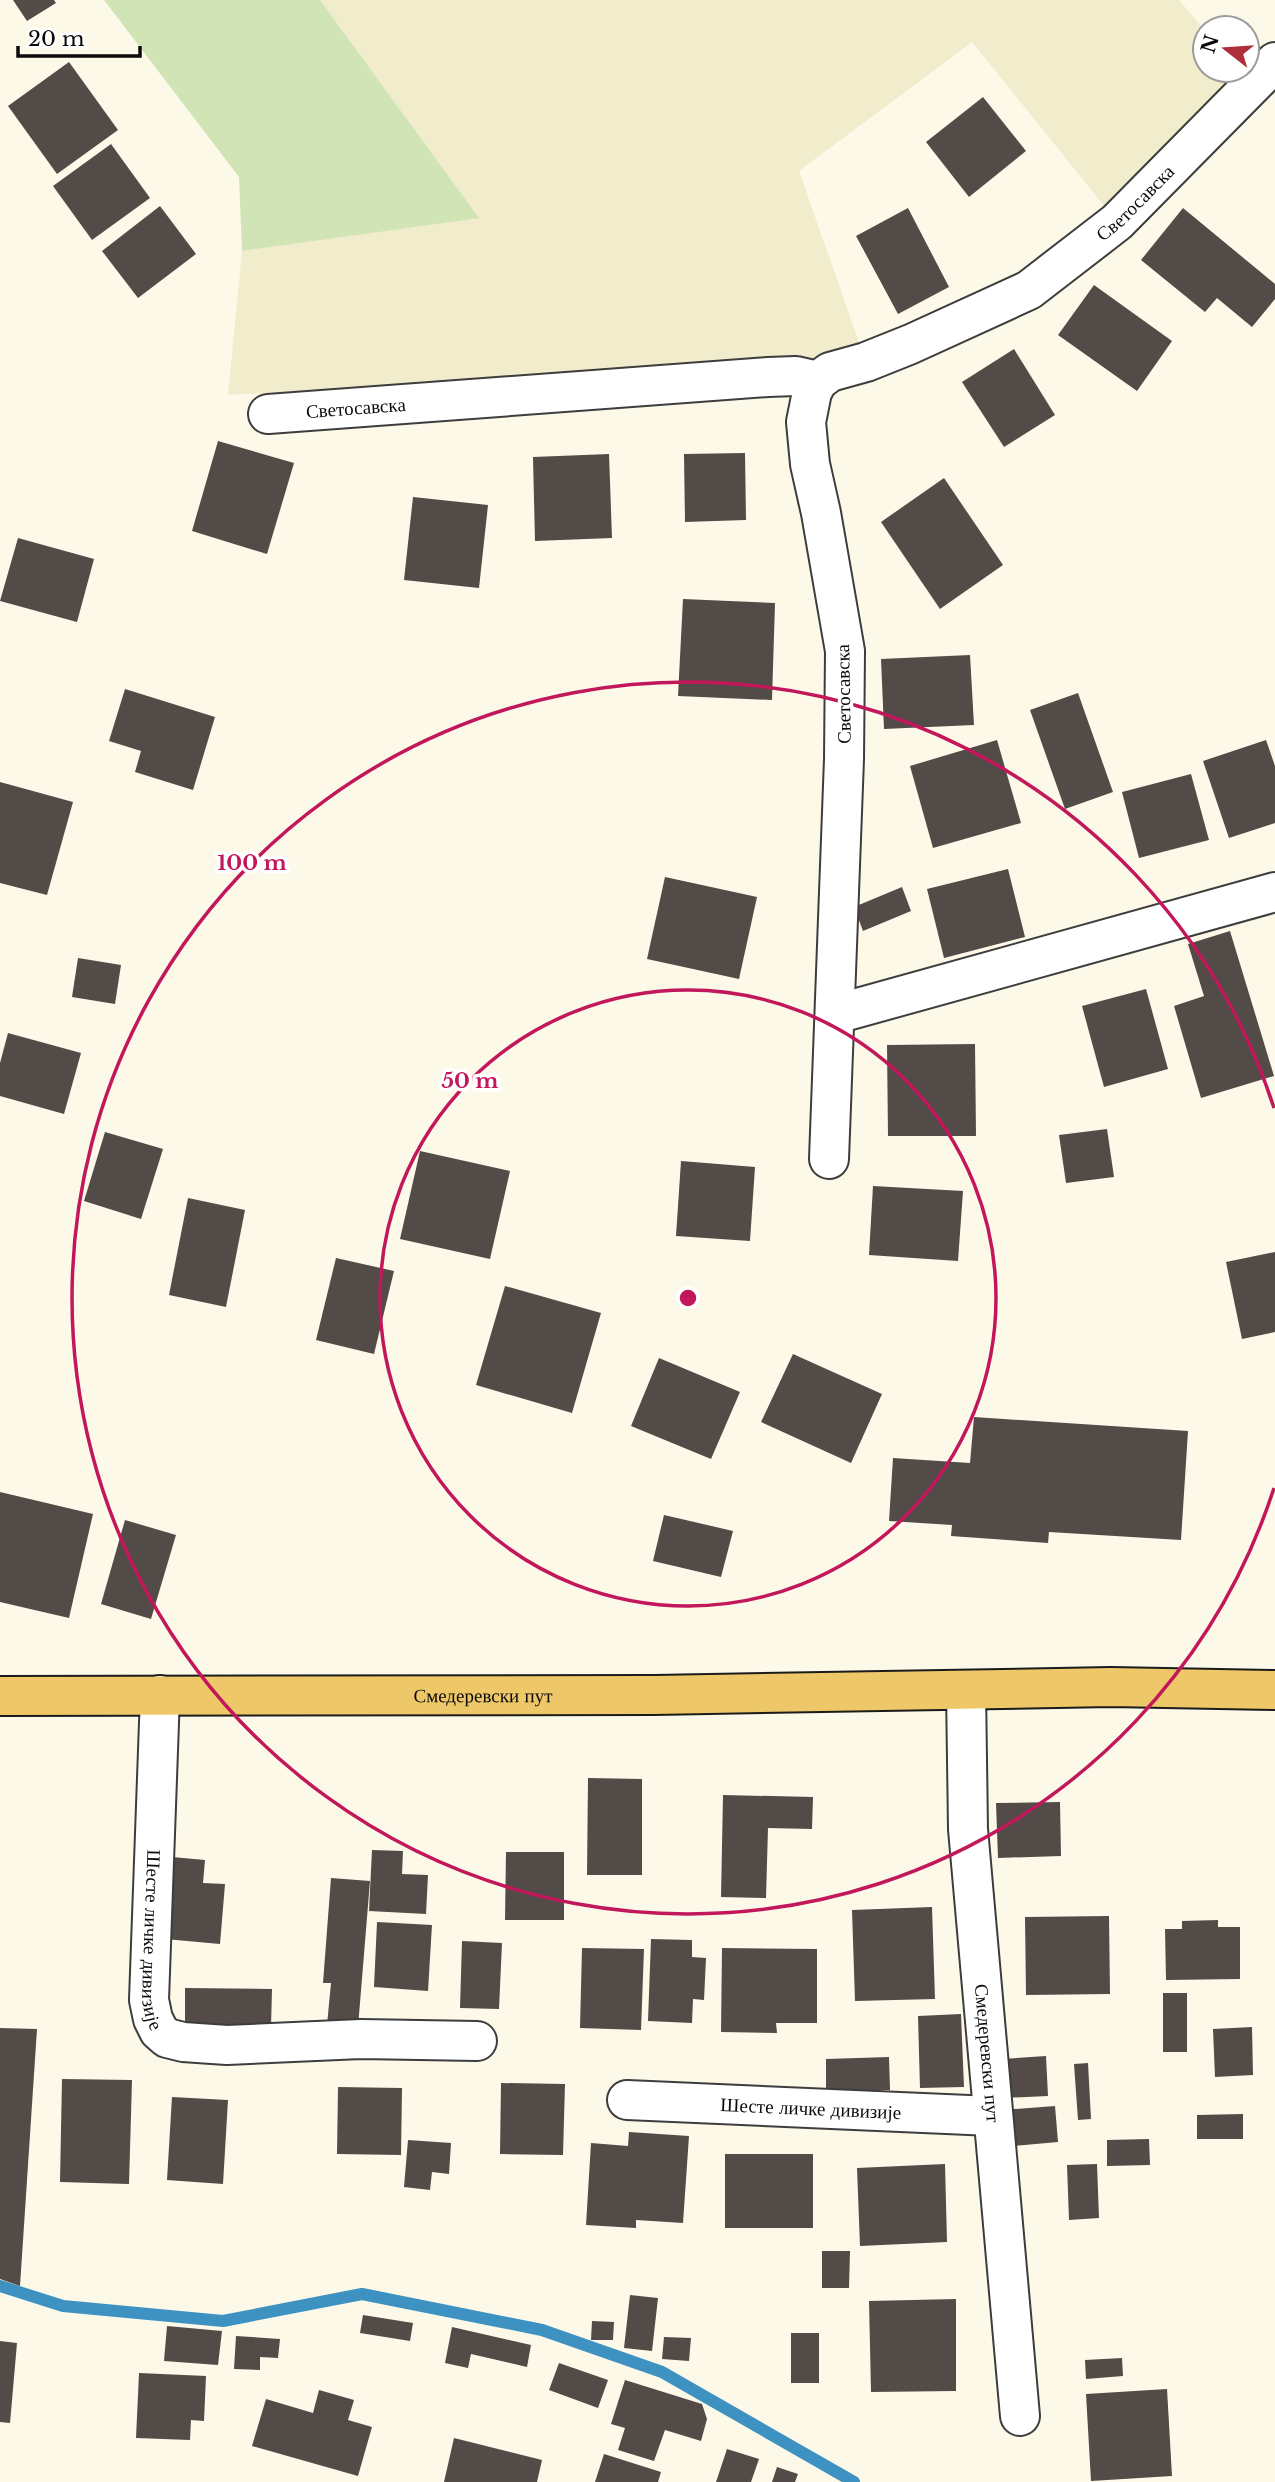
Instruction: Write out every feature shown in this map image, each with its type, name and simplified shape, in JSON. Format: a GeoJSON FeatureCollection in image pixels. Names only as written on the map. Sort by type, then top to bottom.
{"type":"FeatureCollection","features":[{"type":"Feature","properties":{"kind":"main road","name":"Смедеревски пут"},"geometry":{"type":"LineString","coordinates":[[0,1696],[654,1695],[1111,1687],[1275,1690]]}},
{"type":"Feature","properties":{"kind":"street","name":"Светосавска"},"geometry":{"type":"LineString","coordinates":[[829,1158],[844,759],[845,652],[810,464],[806,422],[812,392],[818,381],[830,372],[866,362],[911,344],[1029,290],[1117,222],[1275,62]]}},
{"type":"Feature","properties":{"kind":"street","name":"Светосавска"},"geometry":{"type":"LineString","coordinates":[[268,414],[768,377],[796,376],[818,381]]}},
{"type":"Feature","properties":{"kind":"street"},"geometry":{"type":"LineString","coordinates":[[835,1014],[1275,892]]}},
{"type":"Feature","properties":{"kind":"street","name":"Смедеревски пут"},"geometry":{"type":"LineString","coordinates":[[966,1690],[968,1829],[1020,2416]]}},
{"type":"Feature","properties":{"kind":"street","name":"Шесте личке дивизије"},"geometry":{"type":"LineString","coordinates":[[160,1695],[149,2000],[159,2031],[167,2038],[183,2042],[227,2045],[361,2039],[477,2041]]}},
{"type":"Feature","properties":{"kind":"street","name":"Шесте личке дивизије"},"geometry":{"type":"LineString","coordinates":[[627,2100],[992,2116]]}},
{"type":"Feature","properties":{"kind":"shaded area"},"geometry":{"type":"Polygon","coordinates":[[[320,0],[1179,0],[1191,14],[1191,84],[1252,85],[1117,222],[972,42],[799,171],[866,362],[778,364],[228,395],[242,251],[478,217],[320,0]]]}},
{"type":"Feature","properties":{"kind":"green space"},"geometry":{"type":"Polygon","coordinates":[[[104,0],[320,0],[479,218],[242,251],[239,177],[104,0]]]}},
{"type":"Feature","properties":{"kind":"building"},"geometry":{"type":"Polygon","coordinates":[[[13,0],[54,0],[56,3],[27,21],[13,0]]]}},
{"type":"Feature","properties":{"kind":"building"},"geometry":{"type":"Polygon","coordinates":[[[69,62],[118,130],[57,174],[8,106],[69,62]]]}},
{"type":"Feature","properties":{"kind":"building"},"geometry":{"type":"Polygon","coordinates":[[[983,97],[1026,151],[969,197],[926,142],[983,97]]]}},
{"type":"Feature","properties":{"kind":"building"},"geometry":{"type":"Polygon","coordinates":[[[111,144],[150,198],[92,240],[53,186],[111,144]]]}},
{"type":"Feature","properties":{"kind":"building"},"geometry":{"type":"Polygon","coordinates":[[[160,206],[196,254],[138,298],[102,251],[160,206]]]}},
{"type":"Feature","properties":{"kind":"building"},"geometry":{"type":"Polygon","coordinates":[[[908,208],[949,287],[898,314],[856,236],[908,208]]]}},
{"type":"Feature","properties":{"kind":"building"},"geometry":{"type":"Polygon","coordinates":[[[1183,208],[1275,284],[1275,299],[1252,327],[1217,298],[1205,312],[1141,260],[1183,208]]]}},
{"type":"Feature","properties":{"kind":"building"},"geometry":{"type":"Polygon","coordinates":[[[1094,285],[1172,341],[1137,391],[1058,335],[1094,285]]]}},
{"type":"Feature","properties":{"kind":"building"},"geometry":{"type":"Polygon","coordinates":[[[1014,349],[1055,415],[1004,447],[962,382],[1014,349]]]}},
{"type":"Feature","properties":{"kind":"building"},"geometry":{"type":"Polygon","coordinates":[[[218,441],[294,463],[267,554],[192,531],[218,441]]]}},
{"type":"Feature","properties":{"kind":"building"},"geometry":{"type":"Polygon","coordinates":[[[745,453],[746,520],[685,522],[684,454],[745,453]]]}},
{"type":"Feature","properties":{"kind":"building"},"geometry":{"type":"Polygon","coordinates":[[[609,454],[612,538],[535,541],[533,457],[609,454]]]}},
{"type":"Feature","properties":{"kind":"building"},"geometry":{"type":"Polygon","coordinates":[[[944,478],[1003,565],[940,609],[881,522],[944,478]]]}},
{"type":"Feature","properties":{"kind":"building"},"geometry":{"type":"Polygon","coordinates":[[[413,497],[488,505],[479,588],[404,580],[413,497]]]}},
{"type":"Feature","properties":{"kind":"building"},"geometry":{"type":"Polygon","coordinates":[[[18,538],[94,559],[77,622],[0,601],[18,538]]]}},
{"type":"Feature","properties":{"kind":"building"},"geometry":{"type":"Polygon","coordinates":[[[683,599],[775,603],[772,700],[678,696],[683,599]]]}},
{"type":"Feature","properties":{"kind":"building"},"geometry":{"type":"Polygon","coordinates":[[[970,655],[974,725],[884,729],[881,659],[970,655]]]}},
{"type":"Feature","properties":{"kind":"building"},"geometry":{"type":"Polygon","coordinates":[[[125,689],[215,717],[193,790],[135,772],[141,751],[109,741],[125,689]]]}},
{"type":"Feature","properties":{"kind":"building"},"geometry":{"type":"Polygon","coordinates":[[[1078,693],[1113,792],[1065,809],[1030,710],[1078,693]]]}},
{"type":"Feature","properties":{"kind":"building"},"geometry":{"type":"Polygon","coordinates":[[[997,740],[1021,823],[933,848],[910,766],[997,740]]]}},
{"type":"Feature","properties":{"kind":"building"},"geometry":{"type":"Polygon","coordinates":[[[1266,740],[1275,766],[1275,823],[1229,838],[1203,761],[1266,740]]]}},
{"type":"Feature","properties":{"kind":"building"},"geometry":{"type":"Polygon","coordinates":[[[1191,774],[1209,840],[1139,858],[1122,792],[1191,774]]]}},
{"type":"Feature","properties":{"kind":"building"},"geometry":{"type":"Polygon","coordinates":[[[0,782],[73,802],[47,895],[0,883],[0,782]]]}},
{"type":"Feature","properties":{"kind":"building"},"geometry":{"type":"Polygon","coordinates":[[[1008,869],[1025,937],[944,958],[927,889],[1008,869]]]}},
{"type":"Feature","properties":{"kind":"building"},"geometry":{"type":"Polygon","coordinates":[[[665,877],[757,897],[739,979],[647,959],[665,877]]]}},
{"type":"Feature","properties":{"kind":"building"},"geometry":{"type":"Polygon","coordinates":[[[902,887],[911,911],[863,931],[854,907],[902,887]]]}},
{"type":"Feature","properties":{"kind":"building"},"geometry":{"type":"Polygon","coordinates":[[[1230,931],[1274,1076],[1201,1098],[1174,1006],[1204,996],[1188,944],[1230,931]]]}},
{"type":"Feature","properties":{"kind":"building"},"geometry":{"type":"Polygon","coordinates":[[[78,958],[121,965],[115,1004],[72,997],[78,958]]]}},
{"type":"Feature","properties":{"kind":"building"},"geometry":{"type":"Polygon","coordinates":[[[1146,989],[1168,1069],[1104,1087],[1082,1006],[1146,989]]]}},
{"type":"Feature","properties":{"kind":"building"},"geometry":{"type":"Polygon","coordinates":[[[8,1033],[81,1053],[64,1114],[0,1096],[0,1063],[8,1033]]]}},
{"type":"Feature","properties":{"kind":"building"},"geometry":{"type":"Polygon","coordinates":[[[975,1044],[976,1136],[888,1136],[887,1045],[975,1044]]]}},
{"type":"Feature","properties":{"kind":"building"},"geometry":{"type":"Polygon","coordinates":[[[1107,1129],[1114,1177],[1066,1183],[1059,1135],[1107,1129]]]}},
{"type":"Feature","properties":{"kind":"building"},"geometry":{"type":"Polygon","coordinates":[[[105,1132],[163,1149],[141,1219],[84,1201],[105,1132]]]}},
{"type":"Feature","properties":{"kind":"building"},"geometry":{"type":"Polygon","coordinates":[[[420,1151],[510,1171],[490,1259],[400,1239],[420,1151]]]}},
{"type":"Feature","properties":{"kind":"building"},"geometry":{"type":"Polygon","coordinates":[[[681,1161],[755,1167],[750,1241],[676,1236],[681,1161]]]}},
{"type":"Feature","properties":{"kind":"building"},"geometry":{"type":"Polygon","coordinates":[[[873,1186],[963,1191],[958,1261],[869,1255],[873,1186]]]}},
{"type":"Feature","properties":{"kind":"building"},"geometry":{"type":"Polygon","coordinates":[[[188,1198],[245,1210],[226,1307],[169,1295],[188,1198]]]}},
{"type":"Feature","properties":{"kind":"building"},"geometry":{"type":"Polygon","coordinates":[[[1275,1252],[1275,1332],[1242,1339],[1226,1262],[1275,1252]]]}},
{"type":"Feature","properties":{"kind":"building"},"geometry":{"type":"Polygon","coordinates":[[[336,1258],[394,1271],[374,1354],[316,1340],[336,1258]]]}},
{"type":"Feature","properties":{"kind":"building"},"geometry":{"type":"Polygon","coordinates":[[[505,1286],[601,1313],[572,1413],[476,1385],[505,1286]]]}},
{"type":"Feature","properties":{"kind":"building"},"geometry":{"type":"Polygon","coordinates":[[[793,1354],[882,1394],[851,1463],[761,1422],[793,1354]]]}},
{"type":"Feature","properties":{"kind":"building"},"geometry":{"type":"Polygon","coordinates":[[[659,1358],[740,1392],[711,1459],[631,1426],[659,1358]]]}},
{"type":"Feature","properties":{"kind":"building"},"geometry":{"type":"Polygon","coordinates":[[[974,1417],[1188,1431],[1181,1540],[1049,1532],[1048,1543],[951,1536],[952,1525],[889,1521],[893,1458],[970,1463],[974,1417]]]}},
{"type":"Feature","properties":{"kind":"building"},"geometry":{"type":"Polygon","coordinates":[[[0,1492],[93,1514],[69,1618],[0,1602],[0,1492]]]}},
{"type":"Feature","properties":{"kind":"building"},"geometry":{"type":"Polygon","coordinates":[[[664,1515],[733,1531],[721,1577],[653,1561],[664,1515]]]}},
{"type":"Feature","properties":{"kind":"building"},"geometry":{"type":"Polygon","coordinates":[[[125,1520],[176,1535],[151,1619],[101,1604],[125,1520]]]}},
{"type":"Feature","properties":{"kind":"building"},"geometry":{"type":"Polygon","coordinates":[[[588,1778],[642,1779],[642,1875],[587,1875],[588,1778]]]}},
{"type":"Feature","properties":{"kind":"building"},"geometry":{"type":"Polygon","coordinates":[[[723,1795],[813,1797],[812,1829],[768,1828],[766,1898],[721,1897],[723,1795]]]}},
{"type":"Feature","properties":{"kind":"building"},"geometry":{"type":"Polygon","coordinates":[[[1060,1802],[1061,1856],[998,1858],[996,1803],[1060,1802]]]}},
{"type":"Feature","properties":{"kind":"building"},"geometry":{"type":"Polygon","coordinates":[[[372,1850],[403,1851],[402,1874],[428,1875],[426,1914],[369,1911],[372,1850]]]}},
{"type":"Feature","properties":{"kind":"building"},"geometry":{"type":"Polygon","coordinates":[[[506,1852],[564,1852],[564,1920],[505,1920],[506,1852]]]}},
{"type":"Feature","properties":{"kind":"building"},"geometry":{"type":"Polygon","coordinates":[[[172,1857],[205,1860],[203,1883],[225,1884],[220,1944],[165,1939],[172,1857]]]}},
{"type":"Feature","properties":{"kind":"building"},"geometry":{"type":"Polygon","coordinates":[[[331,1878],[370,1881],[358,2027],[327,2025],[331,1983],[323,1983],[331,1878]]]}},
{"type":"Feature","properties":{"kind":"building"},"geometry":{"type":"Polygon","coordinates":[[[932,1907],[935,1999],[855,2001],[852,1910],[932,1907]]]}},
{"type":"Feature","properties":{"kind":"building"},"geometry":{"type":"Polygon","coordinates":[[[1109,1916],[1110,1994],[1026,1995],[1025,1917],[1109,1916]]]}},
{"type":"Feature","properties":{"kind":"building"},"geometry":{"type":"Polygon","coordinates":[[[1218,1920],[1218,1927],[1240,1927],[1240,1979],[1166,1980],[1165,1929],[1182,1929],[1182,1921],[1218,1920]]]}},
{"type":"Feature","properties":{"kind":"building"},"geometry":{"type":"Polygon","coordinates":[[[377,1922],[432,1925],[428,1991],[374,1987],[377,1922]]]}},
{"type":"Feature","properties":{"kind":"building"},"geometry":{"type":"Polygon","coordinates":[[[651,1939],[692,1940],[692,1957],[706,1958],[704,2000],[693,1999],[692,2023],[648,2021],[651,1939]]]}},
{"type":"Feature","properties":{"kind":"building"},"geometry":{"type":"Polygon","coordinates":[[[462,1941],[502,1943],[499,2009],[460,2008],[462,1941]]]}},
{"type":"Feature","properties":{"kind":"building"},"geometry":{"type":"Polygon","coordinates":[[[582,1948],[644,1949],[641,2030],[580,2028],[582,1948]]]}},
{"type":"Feature","properties":{"kind":"building"},"geometry":{"type":"Polygon","coordinates":[[[722,1948],[817,1949],[817,2023],[776,2023],[777,2033],[721,2032],[722,1948]]]}},
{"type":"Feature","properties":{"kind":"building"},"geometry":{"type":"Polygon","coordinates":[[[185,1988],[272,1989],[271,2027],[185,2025],[185,1988]]]}},
{"type":"Feature","properties":{"kind":"building"},"geometry":{"type":"Polygon","coordinates":[[[1163,1993],[1187,1993],[1187,2052],[1163,2052],[1163,1993]]]}},
{"type":"Feature","properties":{"kind":"building"},"geometry":{"type":"Polygon","coordinates":[[[961,2014],[964,2087],[920,2088],[918,2016],[961,2014]]]}},
{"type":"Feature","properties":{"kind":"building"},"geometry":{"type":"Polygon","coordinates":[[[1252,2027],[1253,2075],[1215,2077],[1213,2029],[1252,2027]]]}},
{"type":"Feature","properties":{"kind":"building"},"geometry":{"type":"Polygon","coordinates":[[[0,2028],[37,2029],[20,2286],[0,2279],[0,2028]]]}},
{"type":"Feature","properties":{"kind":"building"},"geometry":{"type":"Polygon","coordinates":[[[1046,2056],[1048,2096],[1004,2098],[1002,2059],[1046,2056]]]}},
{"type":"Feature","properties":{"kind":"building"},"geometry":{"type":"Polygon","coordinates":[[[889,2057],[890,2090],[826,2091],[826,2059],[889,2057]]]}},
{"type":"Feature","properties":{"kind":"building"},"geometry":{"type":"Polygon","coordinates":[[[1088,2063],[1091,2119],[1078,2120],[1074,2064],[1088,2063]]]}},
{"type":"Feature","properties":{"kind":"building"},"geometry":{"type":"Polygon","coordinates":[[[62,2079],[132,2080],[129,2184],[60,2182],[62,2079]]]}},
{"type":"Feature","properties":{"kind":"building"},"geometry":{"type":"Polygon","coordinates":[[[501,2083],[565,2084],[563,2155],[500,2154],[501,2083]]]}},
{"type":"Feature","properties":{"kind":"building"},"geometry":{"type":"Polygon","coordinates":[[[338,2087],[402,2088],[401,2155],[337,2154],[338,2087]]]}},
{"type":"Feature","properties":{"kind":"building"},"geometry":{"type":"Polygon","coordinates":[[[172,2097],[228,2100],[223,2184],[167,2180],[172,2097]]]}},
{"type":"Feature","properties":{"kind":"building"},"geometry":{"type":"Polygon","coordinates":[[[1055,2106],[1058,2142],[1003,2147],[1001,2110],[1055,2106]]]}},
{"type":"Feature","properties":{"kind":"building"},"geometry":{"type":"Polygon","coordinates":[[[1243,2114],[1243,2139],[1197,2139],[1197,2115],[1243,2114]]]}},
{"type":"Feature","properties":{"kind":"building"},"geometry":{"type":"Polygon","coordinates":[[[629,2132],[689,2136],[683,2223],[636,2220],[636,2228],[586,2225],[591,2143],[628,2146],[629,2132]]]}},
{"type":"Feature","properties":{"kind":"building"},"geometry":{"type":"Polygon","coordinates":[[[1149,2139],[1150,2165],[1107,2166],[1107,2140],[1149,2139]]]}},
{"type":"Feature","properties":{"kind":"building"},"geometry":{"type":"Polygon","coordinates":[[[408,2140],[451,2143],[449,2174],[432,2172],[430,2190],[404,2187],[408,2140]]]}},
{"type":"Feature","properties":{"kind":"building"},"geometry":{"type":"Polygon","coordinates":[[[725,2154],[813,2154],[813,2228],[725,2228],[725,2154]]]}},
{"type":"Feature","properties":{"kind":"building"},"geometry":{"type":"Polygon","coordinates":[[[945,2164],[947,2242],[860,2246],[857,2168],[945,2164]]]}},
{"type":"Feature","properties":{"kind":"building"},"geometry":{"type":"Polygon","coordinates":[[[1097,2164],[1099,2218],[1069,2220],[1067,2165],[1097,2164]]]}},
{"type":"Feature","properties":{"kind":"building"},"geometry":{"type":"Polygon","coordinates":[[[822,2251],[850,2251],[849,2288],[822,2288],[822,2251]]]}},
{"type":"Feature","properties":{"kind":"building"},"geometry":{"type":"Polygon","coordinates":[[[630,2295],[658,2298],[652,2351],[624,2348],[630,2295]]]}},
{"type":"Feature","properties":{"kind":"building"},"geometry":{"type":"Polygon","coordinates":[[[956,2299],[956,2391],[871,2392],[869,2301],[956,2299]]]}},
{"type":"Feature","properties":{"kind":"building"},"geometry":{"type":"Polygon","coordinates":[[[363,2315],[413,2323],[410,2341],[360,2333],[363,2315]]]}},
{"type":"Feature","properties":{"kind":"building"},"geometry":{"type":"Polygon","coordinates":[[[592,2321],[614,2322],[613,2340],[591,2340],[592,2321]]]}},
{"type":"Feature","properties":{"kind":"building"},"geometry":{"type":"Polygon","coordinates":[[[167,2326],[222,2331],[218,2365],[164,2361],[167,2326]]]}},
{"type":"Feature","properties":{"kind":"building"},"geometry":{"type":"Polygon","coordinates":[[[452,2327],[531,2345],[527,2367],[471,2354],[468,2368],[445,2363],[452,2327]]]}},
{"type":"Feature","properties":{"kind":"building"},"geometry":{"type":"Polygon","coordinates":[[[791,2333],[819,2333],[819,2383],[791,2383],[791,2333]]]}},
{"type":"Feature","properties":{"kind":"building"},"geometry":{"type":"Polygon","coordinates":[[[236,2336],[280,2339],[278,2358],[260,2357],[260,2370],[234,2369],[236,2336]]]}},
{"type":"Feature","properties":{"kind":"building"},"geometry":{"type":"Polygon","coordinates":[[[664,2337],[691,2338],[689,2361],[662,2359],[664,2337]]]}},
{"type":"Feature","properties":{"kind":"building"},"geometry":{"type":"Polygon","coordinates":[[[0,2341],[17,2343],[10,2423],[0,2422],[0,2341]]]}},
{"type":"Feature","properties":{"kind":"building"},"geometry":{"type":"Polygon","coordinates":[[[1122,2358],[1123,2376],[1086,2379],[1085,2360],[1122,2358]]]}},
{"type":"Feature","properties":{"kind":"building"},"geometry":{"type":"Polygon","coordinates":[[[559,2363],[608,2380],[598,2408],[549,2390],[559,2363]]]}},
{"type":"Feature","properties":{"kind":"building"},"geometry":{"type":"Polygon","coordinates":[[[139,2373],[206,2376],[204,2421],[191,2420],[190,2440],[136,2438],[139,2373]]]}},
{"type":"Feature","properties":{"kind":"building"},"geometry":{"type":"Polygon","coordinates":[[[625,2380],[702,2404],[707,2419],[701,2441],[665,2430],[654,2461],[618,2450],[625,2428],[611,2424],[625,2380]]]}},
{"type":"Feature","properties":{"kind":"building"},"geometry":{"type":"Polygon","coordinates":[[[1167,2389],[1172,2476],[1091,2481],[1086,2394],[1167,2389]]]}},
{"type":"Feature","properties":{"kind":"building"},"geometry":{"type":"Polygon","coordinates":[[[319,2390],[354,2400],[348,2420],[372,2427],[358,2476],[252,2446],[266,2399],[313,2413],[319,2390]]]}},
{"type":"Feature","properties":{"kind":"building"},"geometry":{"type":"Polygon","coordinates":[[[454,2438],[542,2460],[537,2482],[444,2482],[454,2438]]]}},
{"type":"Feature","properties":{"kind":"building"},"geometry":{"type":"Polygon","coordinates":[[[727,2449],[759,2459],[751,2482],[716,2482],[727,2449]]]}},
{"type":"Feature","properties":{"kind":"building"},"geometry":{"type":"Polygon","coordinates":[[[604,2454],[661,2472],[658,2482],[595,2482],[604,2454]]]}},
{"type":"Feature","properties":{"kind":"building"},"geometry":{"type":"Polygon","coordinates":[[[777,2467],[798,2474],[795,2482],[772,2482],[777,2467]]]}},
{"type":"Feature","properties":{"kind":"waterway"},"geometry":{"type":"LineString","coordinates":[[0,2286],[63,2306],[223,2321],[362,2294],[542,2330],[662,2372],[854,2482]]}}]}
